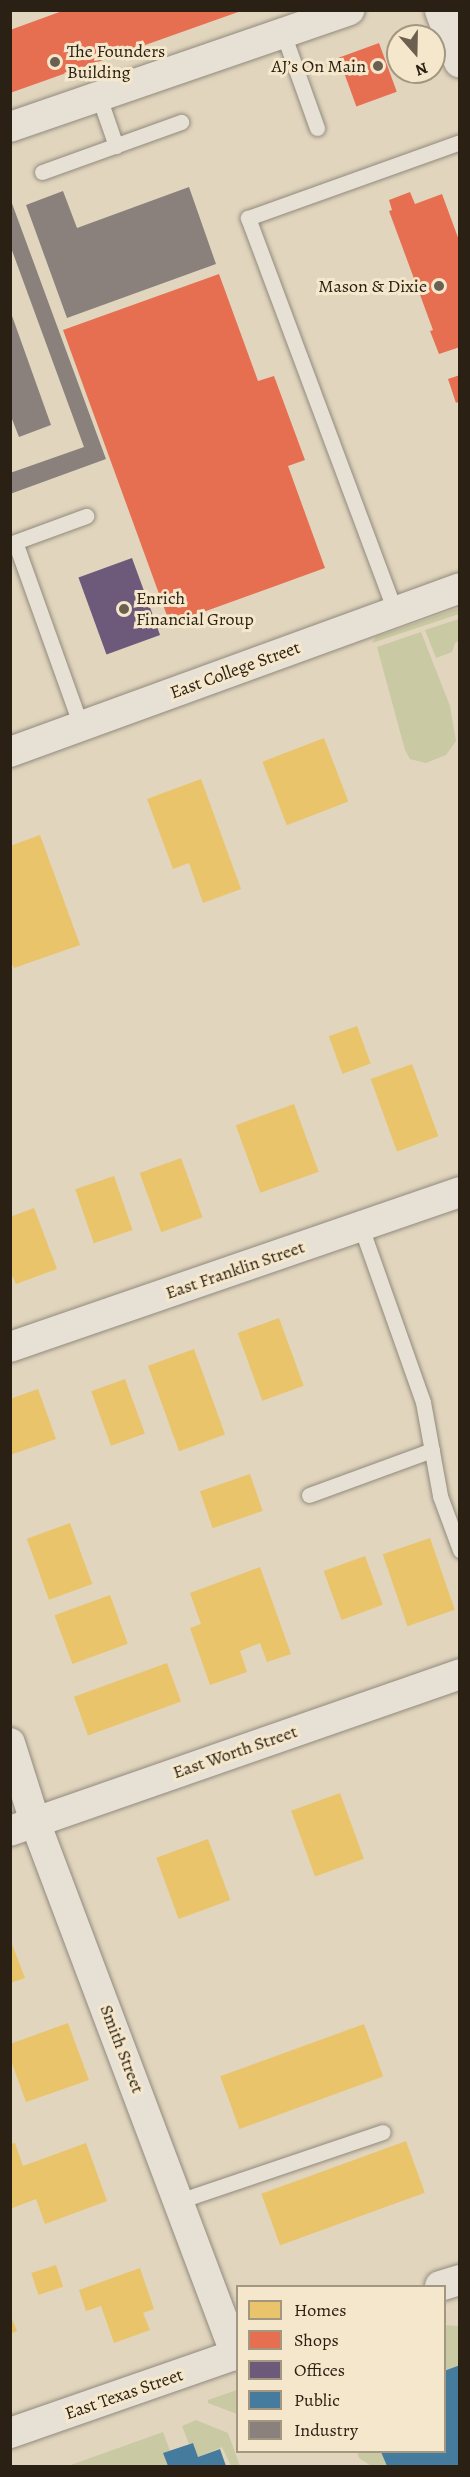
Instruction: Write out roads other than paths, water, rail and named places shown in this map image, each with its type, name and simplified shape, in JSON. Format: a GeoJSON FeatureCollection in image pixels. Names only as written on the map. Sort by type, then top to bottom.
{"type":"FeatureCollection","features":[{"type":"Feature","properties":{"kind":"main road"},"geometry":{"type":"LineString","coordinates":[[441,10],[459,61]]}},
{"type":"Feature","properties":{"kind":"street"},"geometry":{"type":"LineString","coordinates":[[10,127],[349,10]]}},
{"type":"Feature","properties":{"kind":"street","name":"East College Street"},"geometry":{"type":"LineString","coordinates":[[10,752],[459,588]]}},
{"type":"Feature","properties":{"kind":"street","name":"East Franklin Street"},"geometry":{"type":"LineString","coordinates":[[10,1347],[459,1192]]}},
{"type":"Feature","properties":{"kind":"street","name":"East Worth Street"},"geometry":{"type":"LineString","coordinates":[[23,1826],[459,1674]]}},
{"type":"Feature","properties":{"kind":"street","name":"Smith Street"},"geometry":{"type":"LineString","coordinates":[[10,1743],[23,1826],[179,2201],[236,2352]]}},
{"type":"Feature","properties":{"kind":"street"},"geometry":{"type":"LineString","coordinates":[[443,2285],[459,2280]]}},
{"type":"Feature","properties":{"kind":"street","name":"East Texas Street"},"geometry":{"type":"LineString","coordinates":[[10,2433],[236,2355]]}},
{"type":"Feature","properties":{"kind":"lane"},"geometry":{"type":"LineString","coordinates":[[283,33],[318,128]]}},
{"type":"Feature","properties":{"kind":"lane"},"geometry":{"type":"LineString","coordinates":[[99,97],[116,146]]}},
{"type":"Feature","properties":{"kind":"lane"},"geometry":{"type":"LineString","coordinates":[[42,172],[181,122]]}},
{"type":"Feature","properties":{"kind":"lane"},"geometry":{"type":"LineString","coordinates":[[395,611],[248,218],[459,142]]}},
{"type":"Feature","properties":{"kind":"lane"},"geometry":{"type":"LineString","coordinates":[[81,726],[15,542],[86,516]]}},
{"type":"Feature","properties":{"kind":"lane"},"geometry":{"type":"LineString","coordinates":[[361,1227],[423,1402],[440,1496],[459,1550]]}},
{"type":"Feature","properties":{"kind":"lane"},"geometry":{"type":"LineString","coordinates":[[309,1495],[432,1450]]}},
{"type":"Feature","properties":{"kind":"lane"},"geometry":{"type":"LineString","coordinates":[[179,2201],[383,2132]]}},
{"type":"Feature","properties":{"kind":"place","name":"The Founders Building"},"geometry":{"type":"Point","coordinates":[55,62]}},
{"type":"Feature","properties":{"kind":"place","name":"AJ’s On Main"},"geometry":{"type":"Point","coordinates":[378,66]}},
{"type":"Feature","properties":{"kind":"place","name":"Mason & Dixie"},"geometry":{"type":"Point","coordinates":[439,286]}},
{"type":"Feature","properties":{"kind":"place","name":"Enrich Financial Group"},"geometry":{"type":"Point","coordinates":[124,609]}}]}
